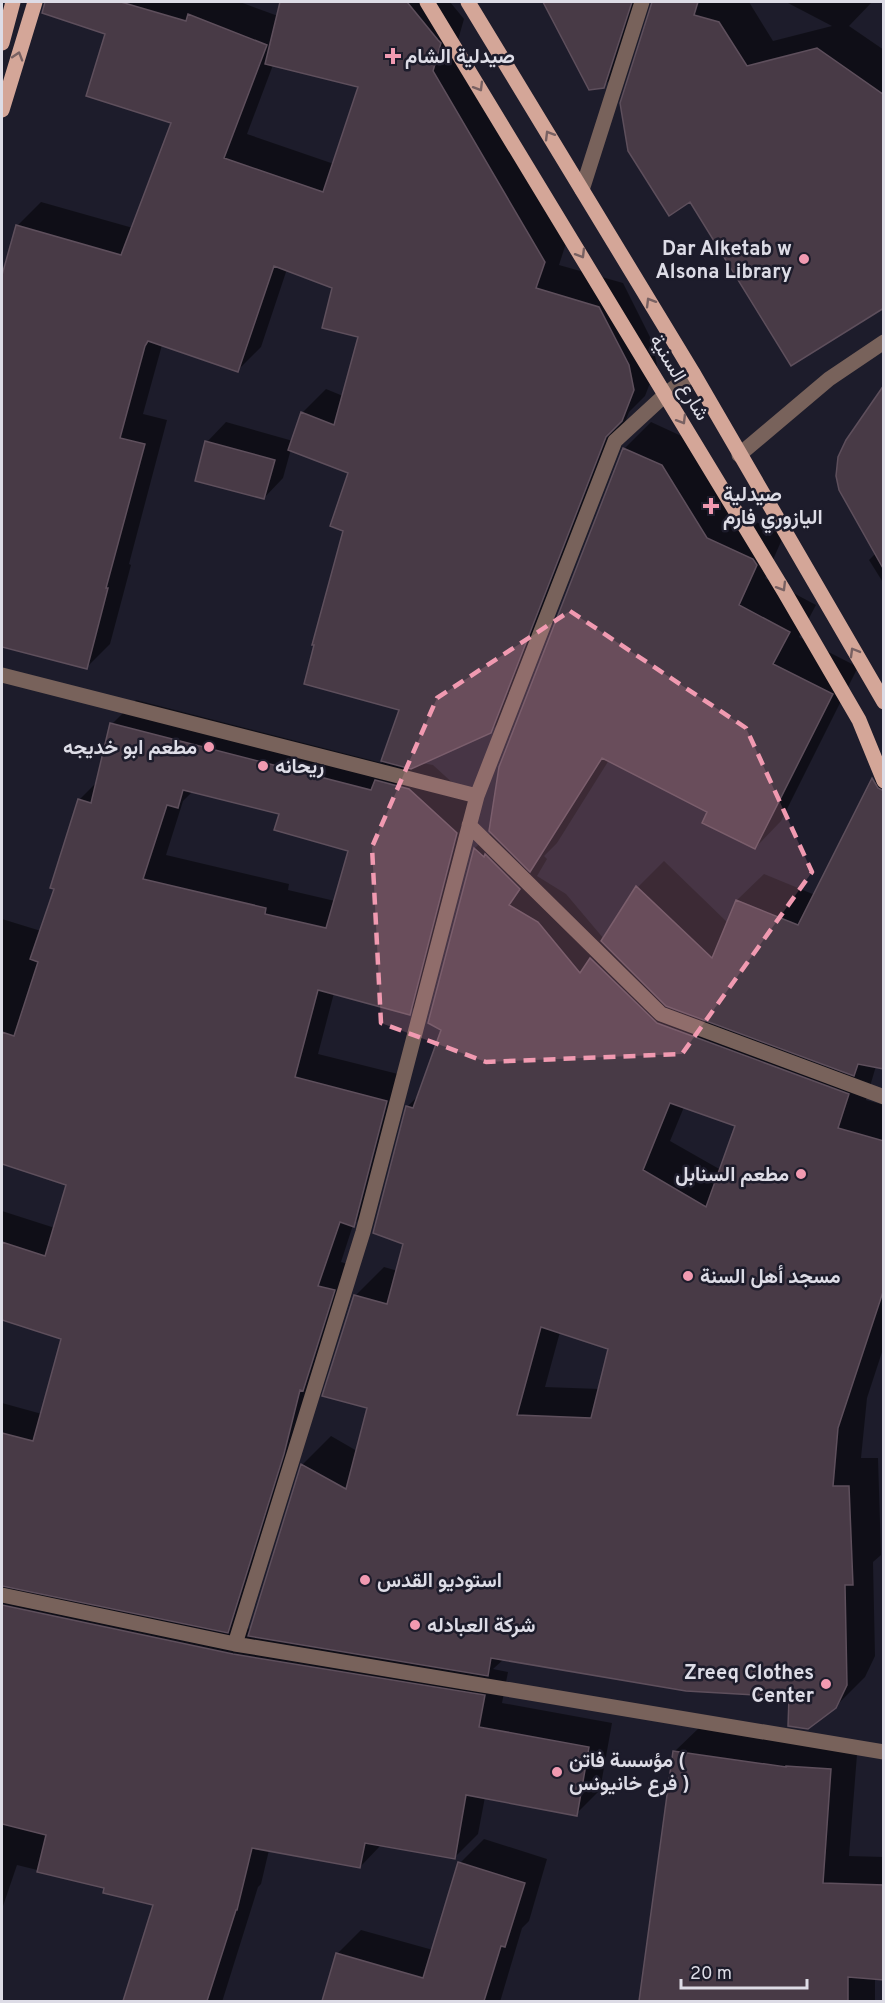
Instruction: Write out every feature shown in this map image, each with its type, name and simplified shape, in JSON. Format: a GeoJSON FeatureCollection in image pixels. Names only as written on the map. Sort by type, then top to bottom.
{"type":"FeatureCollection","features":[{"type":"Feature","properties":{"kind":"main road"},"geometry":{"type":"LineString","coordinates":[[2,43],[13,2]]}},
{"type":"Feature","properties":{"kind":"main road"},"geometry":{"type":"LineString","coordinates":[[2,110],[35,2]]}},
{"type":"Feature","properties":{"kind":"main road","name":"شارع السنية"},"geometry":{"type":"LineString","coordinates":[[427,2],[778,581],[859,720],[884,781]]}},
{"type":"Feature","properties":{"kind":"main road","name":"شارع السنية"},"geometry":{"type":"LineString","coordinates":[[468,2],[693,373],[884,702]]}},
{"type":"Feature","properties":{"kind":"street"},"geometry":{"type":"LineString","coordinates":[[582,190],[642,2]]}},
{"type":"Feature","properties":{"kind":"street"},"geometry":{"type":"LineString","coordinates":[[739,455],[829,379],[884,342]]}},
{"type":"Feature","properties":{"kind":"street"},"geometry":{"type":"LineString","coordinates":[[235,1644],[363,1232],[477,796],[615,441],[666,394],[693,373]]}},
{"type":"Feature","properties":{"kind":"street"},"geometry":{"type":"LineString","coordinates":[[2,675],[477,796]]}},
{"type":"Feature","properties":{"kind":"street"},"geometry":{"type":"LineString","coordinates":[[469,825],[661,1014],[884,1097]]}},
{"type":"Feature","properties":{"kind":"street"},"geometry":{"type":"LineString","coordinates":[[2,1595],[235,1644],[884,1752]]}},
{"type":"Feature","properties":{"kind":"highlighted area"},"geometry":{"type":"Polygon","coordinates":[[[570,611],[746,728],[812,872],[682,1054],[486,1062],[381,1023],[372,847],[437,698],[570,611]]]}},
{"type":"Feature","properties":{"kind":"building"},"geometry":{"type":"Polygon","coordinates":[[[45,2],[121,2],[186,21],[188,14],[267,45],[224,158],[323,192],[358,87],[265,64],[280,2],[407,2],[441,43],[433,71],[545,262],[536,288],[599,307],[629,365],[634,390],[622,421],[606,437],[491,733],[411,769],[381,761],[399,710],[304,684],[314,645],[312,645],[343,531],[330,526],[348,473],[288,450],[301,412],[334,425],[358,337],[322,328],[332,288],[274,266],[238,372],[148,341],[145,346],[120,438],[145,444],[106,588],[108,588],[87,669],[2,647],[2,275],[16,225],[121,255],[171,123],[86,96],[105,34],[42,13],[45,2]]]}},
{"type":"Feature","properties":{"kind":"building"},"geometry":{"type":"Polygon","coordinates":[[[543,2],[632,2],[604,88],[589,90],[543,2]]]}},
{"type":"Feature","properties":{"kind":"building"},"geometry":{"type":"Polygon","coordinates":[[[652,2],[698,2],[694,15],[719,22],[747,66],[817,48],[884,95],[884,308],[791,366],[690,202],[669,216],[628,151],[620,103],[652,2]]]}},
{"type":"Feature","properties":{"kind":"building"},"geometry":{"type":"Polygon","coordinates":[[[884,385],[884,570],[839,490],[836,476],[838,457],[846,440],[884,385]]]}},
{"type":"Feature","properties":{"kind":"building"},"geometry":{"type":"Polygon","coordinates":[[[205,441],[275,460],[264,499],[195,481],[205,441]]]}},
{"type":"Feature","properties":{"kind":"building"},"geometry":{"type":"Polygon","coordinates":[[[623,448],[662,465],[707,538],[753,559],[757,565],[739,605],[790,632],[773,664],[833,694],[755,849],[702,823],[707,812],[602,758],[530,872],[489,831],[499,767],[623,448]]]}},
{"type":"Feature","properties":{"kind":"building"},"geometry":{"type":"Polygon","coordinates":[[[110,723],[371,790],[375,780],[409,789],[457,833],[410,1015],[318,990],[295,1077],[387,1101],[354,1227],[340,1222],[318,1286],[335,1290],[303,1391],[300,1390],[284,1454],[228,1633],[2,1586],[2,1433],[33,1441],[61,1339],[2,1320],[2,1242],[45,1256],[66,1185],[2,1164],[2,1032],[14,1036],[38,962],[30,959],[54,889],[50,888],[78,799],[91,803],[110,723]],[[183,790],[178,808],[167,805],[143,879],[266,908],[265,914],[326,928],[348,851],[274,830],[279,814],[183,790]]]}},
{"type":"Feature","properties":{"kind":"building"},"geometry":{"type":"Polygon","coordinates":[[[872,778],[878,788],[884,791],[884,1069],[858,1064],[854,1076],[666,1006],[601,941],[636,886],[712,958],[736,900],[798,925],[872,778]]]}},
{"type":"Feature","properties":{"kind":"building"},"geometry":{"type":"Polygon","coordinates":[[[474,848],[484,857],[485,854],[520,889],[509,905],[538,922],[580,973],[590,958],[657,1023],[849,1094],[838,1128],[884,1141],[884,1289],[838,1428],[833,1486],[849,1486],[853,1585],[845,1585],[847,1685],[836,1708],[808,1729],[788,1726],[789,1697],[686,1691],[491,1658],[488,1676],[248,1636],[301,1464],[346,1489],[367,1408],[322,1396],[354,1295],[387,1304],[403,1244],[373,1233],[406,1106],[413,1108],[441,1030],[428,1023],[474,848]],[[670,1103],[643,1170],[706,1207],[735,1126],[670,1103]],[[541,1327],[517,1415],[591,1418],[608,1349],[541,1327]]]}},
{"type":"Feature","properties":{"kind":"building"},"geometry":{"type":"Polygon","coordinates":[[[2,1605],[233,1654],[485,1695],[479,1727],[589,1747],[577,1816],[466,1795],[455,1859],[365,1843],[360,1868],[252,1848],[237,1910],[207,2001],[123,2001],[153,1905],[103,1893],[104,1888],[37,1872],[46,1835],[2,1824],[2,1605]]]}},
{"type":"Feature","properties":{"kind":"building"},"geometry":{"type":"Polygon","coordinates":[[[673,1751],[786,1767],[831,1769],[823,1883],[884,1885],[884,1980],[848,1977],[848,2001],[639,2001],[673,1751]]]}},
{"type":"Feature","properties":{"kind":"building"},"geometry":{"type":"Polygon","coordinates":[[[458,1862],[525,1883],[505,1947],[501,1946],[484,2001],[322,2001],[336,1953],[423,1978],[458,1862]]]}},
{"type":"Feature","properties":{"kind":"place","name":"صيدلية الشام"},"geometry":{"type":"Point","coordinates":[393,56]}},
{"type":"Feature","properties":{"kind":"place","name":"Dar Alketab w Alsona Library"},"geometry":{"type":"Point","coordinates":[804,259]}},
{"type":"Feature","properties":{"kind":"place","name":"صيدلية اليازوري فارم"},"geometry":{"type":"Point","coordinates":[711,506]}},
{"type":"Feature","properties":{"kind":"place","name":"مطعم ابو خديجه"},"geometry":{"type":"Point","coordinates":[209,747]}},
{"type":"Feature","properties":{"kind":"place","name":"ريحانه"},"geometry":{"type":"Point","coordinates":[263,766]}},
{"type":"Feature","properties":{"kind":"place","name":"مطعم السنابل"},"geometry":{"type":"Point","coordinates":[801,1174]}},
{"type":"Feature","properties":{"kind":"place","name":"مسجد أهل السنة"},"geometry":{"type":"Point","coordinates":[688,1276]}},
{"type":"Feature","properties":{"kind":"place","name":"استوديو القدس"},"geometry":{"type":"Point","coordinates":[365,1580]}},
{"type":"Feature","properties":{"kind":"place","name":"شركة العبادله"},"geometry":{"type":"Point","coordinates":[415,1625]}},
{"type":"Feature","properties":{"kind":"place","name":"Zreeq Clothes Center"},"geometry":{"type":"Point","coordinates":[826,1684]}},
{"type":"Feature","properties":{"kind":"place","name":"مؤسسة فاتن ( فرع خانيونس )"},"geometry":{"type":"Point","coordinates":[557,1772]}}]}
